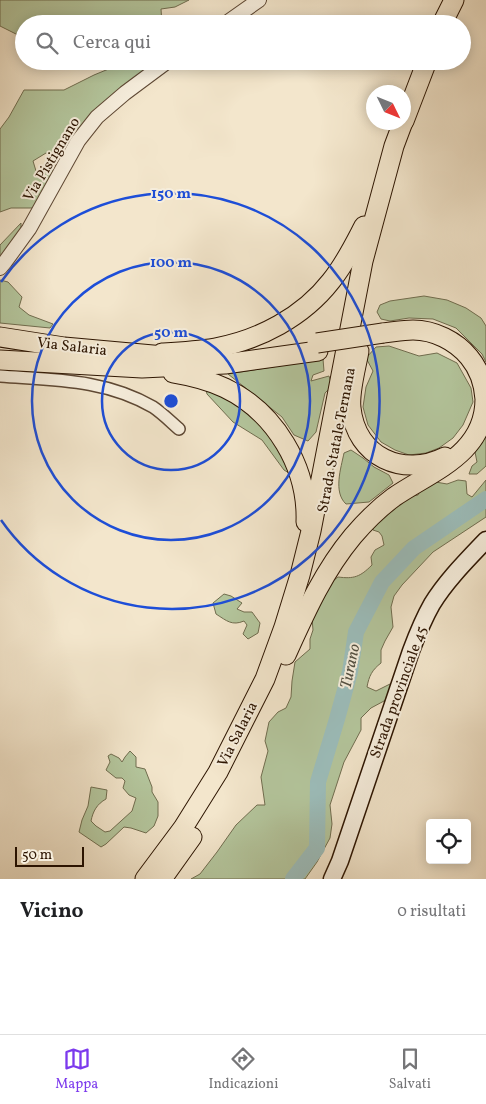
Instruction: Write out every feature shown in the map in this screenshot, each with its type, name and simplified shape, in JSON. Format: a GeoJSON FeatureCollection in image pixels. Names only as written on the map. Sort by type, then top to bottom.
{"type":"FeatureCollection","features":[{"type":"Feature","properties":{"kind":"highway"},"geometry":{"type":"LineString","coordinates":[[446,15],[454,0]]}},
{"type":"Feature","properties":{"kind":"highway","name":"Strada Statale Ternana"},"geometry":{"type":"LineString","coordinates":[[411,102],[423,70]]}},
{"type":"Feature","properties":{"kind":"highway","name":"Strada Statale Ternana"},"geometry":{"type":"LineString","coordinates":[[300,575],[311,532],[363,261],[382,186],[400,130]]}},
{"type":"Feature","properties":{"kind":"highway"},"geometry":{"type":"LineString","coordinates":[[143,361],[230,345],[270,330],[290,318],[331,282],[352,250],[382,186]]}},
{"type":"Feature","properties":{"kind":"highway","name":"Strada Statale Ternana"},"geometry":{"type":"LineString","coordinates":[[286,655],[311,570],[359,323],[374,221]]}},
{"type":"Feature","properties":{"kind":"highway"},"geometry":{"type":"LineString","coordinates":[[359,323],[361,339],[350,407],[353,421],[364,443],[378,455],[394,463],[421,465],[438,460],[459,446],[473,425],[477,400],[471,373],[454,352],[437,342],[412,338],[383,337]]}},
{"type":"Feature","properties":{"kind":"highway"},"geometry":{"type":"LineString","coordinates":[[143,361],[225,364],[383,337],[412,330],[426,331],[441,336],[457,345],[477,369],[483,386],[485,404],[482,421],[470,444],[459,456],[394,498],[352,536],[335,559],[317,589],[286,655]]}},
{"type":"Feature","properties":{"kind":"highway","name":"Via Salaria"},"geometry":{"type":"LineString","coordinates":[[0,337],[64,346],[143,361]]}},
{"type":"Feature","properties":{"kind":"highway","name":"Via Salaria"},"geometry":{"type":"LineString","coordinates":[[0,360],[143,361]]}},
{"type":"Feature","properties":{"kind":"highway"},"geometry":{"type":"LineString","coordinates":[[143,361],[224,388],[250,404],[280,434],[299,474],[306,508],[306,531],[300,575]]}},
{"type":"Feature","properties":{"kind":"highway","name":"Via Salaria"},"geometry":{"type":"LineString","coordinates":[[146,879],[183,828],[218,772],[246,718],[265,679],[300,575]]}},
{"type":"Feature","properties":{"kind":"highway","name":"Via Salaria"},"geometry":{"type":"LineString","coordinates":[[162,879],[193,836],[229,778],[277,683],[286,655]]}},
{"type":"Feature","properties":{"kind":"main road","name":"Strada provinciale 45"},"geometry":{"type":"LineString","coordinates":[[332,879],[340,861],[410,650],[433,603],[486,540]]}},
{"type":"Feature","properties":{"kind":"street"},"geometry":{"type":"LineString","coordinates":[[238,15],[259,0]]}},
{"type":"Feature","properties":{"kind":"street","name":"Via Pistignano"},"geometry":{"type":"LineString","coordinates":[[0,268],[29,229],[78,141],[97,117],[156,70]]}},
{"type":"Feature","properties":{"kind":"street"},"geometry":{"type":"LineString","coordinates":[[0,376],[78,382],[120,391],[154,408],[179,429]]}},
{"type":"Feature","properties":{"kind":"green space"},"geometry":{"type":"Polygon","coordinates":[[[0,0],[189,0],[175,7],[161,9],[161,15],[15,15],[15,34],[0,26],[0,0]]]}},
{"type":"Feature","properties":{"kind":"green space"},"geometry":{"type":"Polygon","coordinates":[[[106,70],[144,70],[120,89],[74,135],[60,154],[46,153],[33,161],[36,171],[52,166],[54,173],[33,208],[11,208],[0,212],[0,129],[24,90],[64,90],[106,70]]]}},
{"type":"Feature","properties":{"kind":"green space"},"geometry":{"type":"Polygon","coordinates":[[[21,223],[21,234],[0,262],[0,245],[21,223]]]}},
{"type":"Feature","properties":{"kind":"green space"},"geometry":{"type":"Polygon","coordinates":[[[0,280],[8,282],[22,297],[19,307],[29,315],[53,324],[50,328],[0,323],[0,280]]]}},
{"type":"Feature","properties":{"kind":"green space"},"geometry":{"type":"Polygon","coordinates":[[[424,296],[447,300],[466,308],[481,318],[486,326],[486,362],[482,354],[456,328],[433,319],[409,318],[390,321],[381,319],[377,312],[380,305],[390,301],[424,296]]]}},
{"type":"Feature","properties":{"kind":"green space"},"geometry":{"type":"Polygon","coordinates":[[[389,346],[419,356],[437,353],[457,363],[471,388],[473,402],[463,425],[453,438],[439,448],[426,453],[409,455],[381,442],[368,425],[363,407],[366,387],[373,371],[366,358],[376,347],[389,346]]]}},
{"type":"Feature","properties":{"kind":"green space"},"geometry":{"type":"Polygon","coordinates":[[[323,359],[324,371],[313,375],[311,381],[329,376],[332,386],[325,393],[316,432],[308,441],[294,435],[282,417],[228,374],[323,359]]]}},
{"type":"Feature","properties":{"kind":"green space"},"geometry":{"type":"Polygon","coordinates":[[[206,390],[235,402],[260,424],[278,448],[289,473],[284,470],[262,440],[233,422],[207,394],[206,390]]]}},
{"type":"Feature","properties":{"kind":"green space"},"geometry":{"type":"Polygon","coordinates":[[[486,436],[486,466],[477,474],[469,474],[472,466],[477,462],[475,452],[486,436]]]}},
{"type":"Feature","properties":{"kind":"green space"},"geometry":{"type":"Polygon","coordinates":[[[351,450],[374,467],[389,475],[393,483],[369,502],[346,504],[342,499],[339,487],[340,473],[344,453],[351,450]]]}},
{"type":"Feature","properties":{"kind":"green space"},"geometry":{"type":"Polygon","coordinates":[[[458,480],[466,481],[467,494],[472,497],[486,480],[486,517],[433,552],[394,596],[391,607],[393,627],[381,650],[381,663],[371,674],[367,687],[376,691],[394,682],[396,691],[384,701],[371,708],[361,718],[361,730],[344,762],[330,805],[332,824],[330,838],[317,862],[305,879],[191,879],[200,874],[236,825],[257,805],[265,805],[261,777],[268,751],[265,741],[269,722],[278,712],[286,708],[291,697],[295,662],[310,649],[310,639],[313,630],[312,618],[330,583],[338,577],[348,578],[356,576],[372,565],[371,557],[375,550],[384,545],[382,536],[379,532],[373,530],[372,526],[403,498],[418,495],[423,485],[430,481],[447,484],[458,480]]]}},
{"type":"Feature","properties":{"kind":"green space"},"geometry":{"type":"Polygon","coordinates":[[[224,594],[242,603],[237,609],[244,612],[252,612],[260,623],[258,633],[248,639],[243,634],[247,625],[244,621],[233,623],[216,614],[213,603],[224,594]]]}},
{"type":"Feature","properties":{"kind":"green space"},"geometry":{"type":"Polygon","coordinates":[[[130,751],[136,757],[136,767],[145,769],[152,792],[158,802],[158,816],[154,826],[146,833],[124,827],[101,847],[79,832],[88,806],[91,787],[107,790],[106,799],[96,808],[91,821],[105,832],[110,831],[132,811],[136,798],[129,795],[123,788],[125,781],[122,778],[116,778],[106,770],[110,762],[108,756],[111,754],[122,762],[130,751]]]}},
{"type":"Feature","properties":{"kind":"waterway","name":"Turano"},"geometry":{"type":"LineString","coordinates":[[293,879],[317,848],[318,782],[350,672],[356,632],[382,582],[414,548],[486,499]]}}]}
